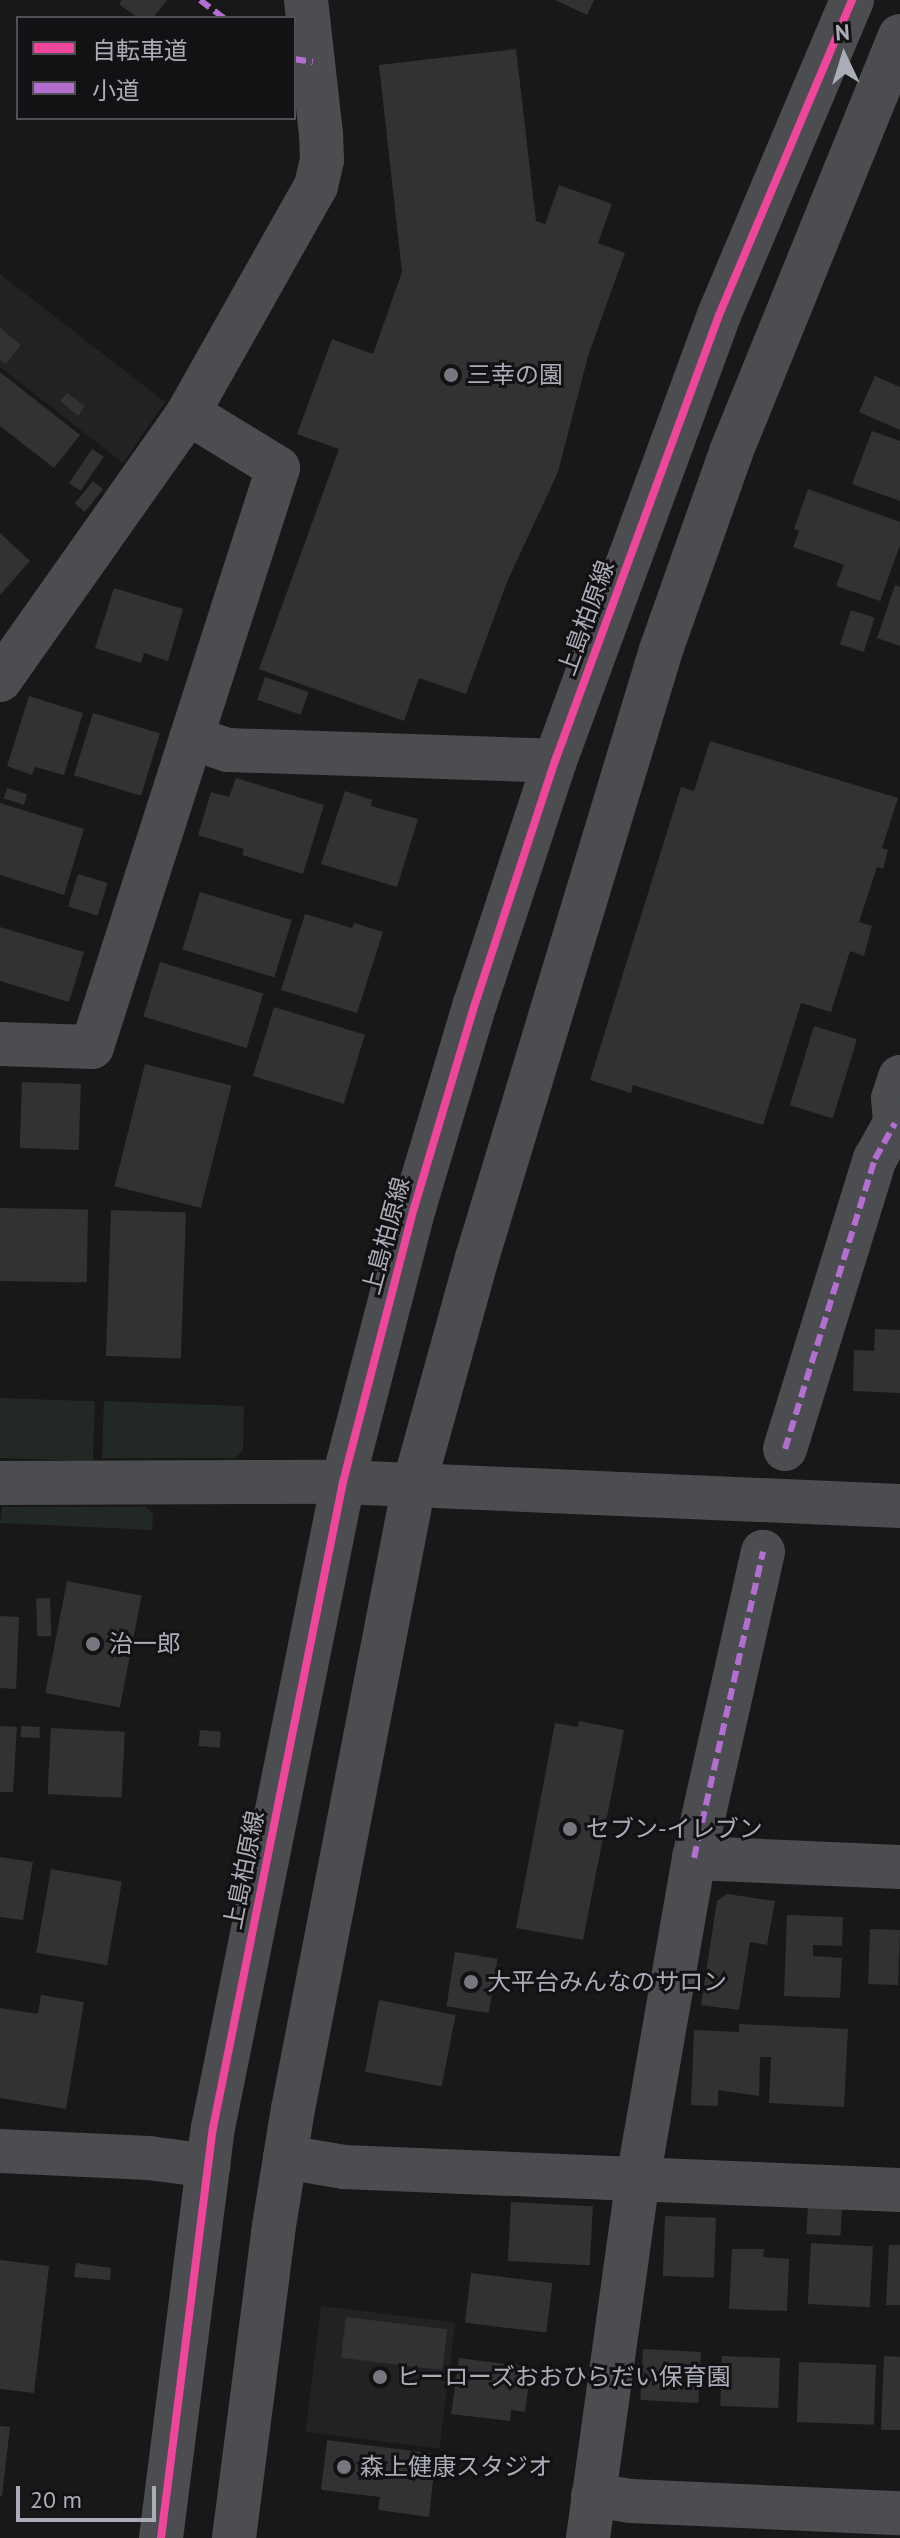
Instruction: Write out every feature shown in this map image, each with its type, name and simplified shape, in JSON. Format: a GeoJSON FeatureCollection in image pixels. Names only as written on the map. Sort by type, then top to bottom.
{"type":"FeatureCollection","features":[{"type":"Feature","properties":{"kind":"street"},"geometry":{"type":"LineString","coordinates":[[0,680],[188,413],[316,186],[322,160],[321,134],[306,0]]}},
{"type":"Feature","properties":{"kind":"street","name":"上島柏原線"},"geometry":{"type":"LineString","coordinates":[[161,2538],[208,2166],[343,1482],[435,1135],[555,761],[719,315],[852,0]]}},
{"type":"Feature","properties":{"kind":"street"},"geometry":{"type":"LineString","coordinates":[[234,2538],[285,2157],[414,1485],[477,1258],[661,650],[737,437],[900,36]]}},
{"type":"Feature","properties":{"kind":"street"},"geometry":{"type":"LineString","coordinates":[[0,1044],[92,1047],[278,468],[188,413]]}},
{"type":"Feature","properties":{"kind":"street"},"geometry":{"type":"LineString","coordinates":[[191,738],[228,750],[555,761]]}},
{"type":"Feature","properties":{"kind":"street"},"geometry":{"type":"LineString","coordinates":[[785,1449],[875,1159],[898,1125],[893,1098],[900,1077]]}},
{"type":"Feature","properties":{"kind":"street"},"geometry":{"type":"LineString","coordinates":[[0,1483],[343,1482],[900,1506]]}},
{"type":"Feature","properties":{"kind":"street"},"geometry":{"type":"LineString","coordinates":[[588,2538],[638,2179],[694,1858],[763,1552]]}},
{"type":"Feature","properties":{"kind":"street"},"geometry":{"type":"LineString","coordinates":[[694,1858],[900,1867]]}},
{"type":"Feature","properties":{"kind":"street"},"geometry":{"type":"LineString","coordinates":[[0,2151],[149,2158],[208,2166]]}},
{"type":"Feature","properties":{"kind":"street"},"geometry":{"type":"LineString","coordinates":[[285,2157],[344,2167],[900,2190]]}},
{"type":"Feature","properties":{"kind":"street"},"geometry":{"type":"LineString","coordinates":[[593,2495],[631,2501],[900,2513]]}},
{"type":"Feature","properties":{"kind":"shaded area"},"geometry":{"type":"Polygon","coordinates":[[[0,274],[165,402],[123,463],[0,367],[0,274]]]}},
{"type":"Feature","properties":{"kind":"shaded area"},"geometry":{"type":"Polygon","coordinates":[[[0,1398],[95,1401],[93,1461],[0,1458],[0,1398]]]}},
{"type":"Feature","properties":{"kind":"shaded area"},"geometry":{"type":"Polygon","coordinates":[[[104,1401],[244,1406],[243,1451],[235,1458],[102,1458],[104,1401]]]}},
{"type":"Feature","properties":{"kind":"shaded area"},"geometry":{"type":"Polygon","coordinates":[[[2,1507],[146,1507],[153,1514],[152,1530],[0,1523],[2,1507]]]}},
{"type":"Feature","properties":{"kind":"shaded area","name":"ヒーローズおおひらだい保育園"},"geometry":{"type":"Polygon","coordinates":[[[321,2306],[455,2322],[440,2449],[306,2432],[321,2306]]]}},
{"type":"Feature","properties":{"kind":"building"},"geometry":{"type":"Polygon","coordinates":[[[122,0],[167,0],[155,16],[135,16],[119,4],[122,0]]]}},
{"type":"Feature","properties":{"kind":"building"},"geometry":{"type":"Polygon","coordinates":[[[555,0],[594,0],[587,15],[555,0]]]}},
{"type":"Feature","properties":{"kind":"building","name":"三幸の園"},"geometry":{"type":"Polygon","coordinates":[[[516,49],[536,221],[545,224],[559,185],[612,204],[598,243],[625,253],[588,356],[558,472],[507,582],[466,694],[419,678],[404,721],[259,669],[339,449],[297,434],[332,339],[373,354],[402,272],[379,65],[516,49]]]}},
{"type":"Feature","properties":{"kind":"building"},"geometry":{"type":"Polygon","coordinates":[[[0,328],[21,345],[6,364],[0,360],[0,328]]]}},
{"type":"Feature","properties":{"kind":"building"},"geometry":{"type":"Polygon","coordinates":[[[0,372],[80,435],[54,468],[0,426],[0,372]]]}},
{"type":"Feature","properties":{"kind":"building"},"geometry":{"type":"Polygon","coordinates":[[[875,376],[900,387],[900,430],[859,412],[875,376]]]}},
{"type":"Feature","properties":{"kind":"building"},"geometry":{"type":"Polygon","coordinates":[[[67,393],[85,406],[78,416],[60,401],[67,393]]]}},
{"type":"Feature","properties":{"kind":"building"},"geometry":{"type":"Polygon","coordinates":[[[872,431],[900,441],[900,501],[852,484],[872,431]]]}},
{"type":"Feature","properties":{"kind":"building"},"geometry":{"type":"Polygon","coordinates":[[[92,449],[104,457],[81,491],[69,483],[92,449]]]}},
{"type":"Feature","properties":{"kind":"building"},"geometry":{"type":"Polygon","coordinates":[[[93,481],[103,489],[85,512],[75,504],[93,481]]]}},
{"type":"Feature","properties":{"kind":"building"},"geometry":{"type":"Polygon","coordinates":[[[808,489],[900,522],[900,545],[880,601],[836,586],[844,565],[793,547],[799,531],[794,529],[808,489]]]}},
{"type":"Feature","properties":{"kind":"building"},"geometry":{"type":"Polygon","coordinates":[[[0,533],[30,561],[0,595],[0,533]]]}},
{"type":"Feature","properties":{"kind":"building"},"geometry":{"type":"Polygon","coordinates":[[[895,585],[900,587],[900,646],[877,638],[895,585]]]}},
{"type":"Feature","properties":{"kind":"building"},"geometry":{"type":"Polygon","coordinates":[[[114,588],[183,609],[168,661],[144,653],[141,663],[95,648],[114,588]]]}},
{"type":"Feature","properties":{"kind":"building"},"geometry":{"type":"Polygon","coordinates":[[[851,610],[875,618],[864,652],[840,644],[851,610]]]}},
{"type":"Feature","properties":{"kind":"building"},"geometry":{"type":"Polygon","coordinates":[[[265,677],[308,692],[301,715],[257,700],[265,677]]]}},
{"type":"Feature","properties":{"kind":"building"},"geometry":{"type":"Polygon","coordinates":[[[29,696],[83,713],[64,775],[35,767],[32,775],[7,766],[29,696]]]}},
{"type":"Feature","properties":{"kind":"building"},"geometry":{"type":"Polygon","coordinates":[[[93,713],[160,733],[141,796],[74,775],[93,713]]]}},
{"type":"Feature","properties":{"kind":"building"},"geometry":{"type":"Polygon","coordinates":[[[710,741],[898,798],[882,848],[888,850],[883,869],[877,867],[859,922],[872,926],[864,956],[850,951],[831,1012],[801,1003],[763,1125],[633,1085],[631,1093],[590,1080],[681,787],[694,791],[710,741]]]}},
{"type":"Feature","properties":{"kind":"building"},"geometry":{"type":"Polygon","coordinates":[[[236,778],[324,805],[303,874],[242,855],[244,849],[198,835],[211,792],[229,797],[236,778]]]}},
{"type":"Feature","properties":{"kind":"building"},"geometry":{"type":"Polygon","coordinates":[[[7,788],[27,794],[24,805],[4,799],[7,788]]]}},
{"type":"Feature","properties":{"kind":"building"},"geometry":{"type":"Polygon","coordinates":[[[345,791],[372,800],[371,806],[418,819],[397,887],[321,864],[345,791]]]}},
{"type":"Feature","properties":{"kind":"building"},"geometry":{"type":"Polygon","coordinates":[[[0,803],[84,829],[64,895],[0,875],[0,803]]]}},
{"type":"Feature","properties":{"kind":"building"},"geometry":{"type":"Polygon","coordinates":[[[78,874],[108,883],[98,916],[68,907],[78,874]]]}},
{"type":"Feature","properties":{"kind":"building"},"geometry":{"type":"Polygon","coordinates":[[[200,892],[292,920],[274,977],[182,949],[200,892]]]}},
{"type":"Feature","properties":{"kind":"building"},"geometry":{"type":"Polygon","coordinates":[[[305,914],[352,928],[354,923],[383,932],[357,1013],[281,990],[305,914]]]}},
{"type":"Feature","properties":{"kind":"building"},"geometry":{"type":"Polygon","coordinates":[[[0,927],[84,952],[69,1002],[0,981],[0,927]]]}},
{"type":"Feature","properties":{"kind":"building"},"geometry":{"type":"Polygon","coordinates":[[[160,962],[263,994],[247,1048],[143,1017],[160,962]]]}},
{"type":"Feature","properties":{"kind":"building"},"geometry":{"type":"Polygon","coordinates":[[[274,1007],[365,1035],[344,1104],[253,1076],[274,1007]]]}},
{"type":"Feature","properties":{"kind":"building"},"geometry":{"type":"Polygon","coordinates":[[[814,1026],[857,1039],[833,1119],[790,1105],[814,1026]]]}},
{"type":"Feature","properties":{"kind":"building"},"geometry":{"type":"Polygon","coordinates":[[[145,1064],[231,1086],[201,1208],[115,1186],[145,1064]]]}},
{"type":"Feature","properties":{"kind":"building"},"geometry":{"type":"Polygon","coordinates":[[[22,1082],[81,1084],[79,1150],[20,1148],[22,1082]]]}},
{"type":"Feature","properties":{"kind":"building"},"geometry":{"type":"Polygon","coordinates":[[[0,1208],[88,1210],[87,1283],[0,1281],[0,1208]]]}},
{"type":"Feature","properties":{"kind":"building"},"geometry":{"type":"Polygon","coordinates":[[[111,1210],[186,1213],[181,1359],[106,1356],[111,1210]]]}},
{"type":"Feature","properties":{"kind":"building"},"geometry":{"type":"Polygon","coordinates":[[[875,1329],[900,1330],[900,1393],[853,1391],[854,1350],[874,1351],[875,1329]]]}},
{"type":"Feature","properties":{"kind":"building","name":"治一郎"},"geometry":{"type":"Polygon","coordinates":[[[67,1581],[142,1596],[120,1707],[45,1693],[67,1581]]]}},
{"type":"Feature","properties":{"kind":"building"},"geometry":{"type":"Polygon","coordinates":[[[36,1598],[50,1598],[51,1636],[37,1636],[36,1598]]]}},
{"type":"Feature","properties":{"kind":"building"},"geometry":{"type":"Polygon","coordinates":[[[0,1616],[19,1617],[16,1689],[0,1688],[0,1616]]]}},
{"type":"Feature","properties":{"kind":"building","name":"セブン-イレブン"},"geometry":{"type":"Polygon","coordinates":[[[579,1721],[624,1730],[583,1940],[516,1928],[555,1723],[578,1727],[579,1721]]]}},
{"type":"Feature","properties":{"kind":"building"},"geometry":{"type":"Polygon","coordinates":[[[0,1726],[17,1727],[13,1792],[0,1792],[0,1726]]]}},
{"type":"Feature","properties":{"kind":"building"},"geometry":{"type":"Polygon","coordinates":[[[21,1726],[40,1727],[39,1738],[20,1737],[21,1726]]]}},
{"type":"Feature","properties":{"kind":"building"},"geometry":{"type":"Polygon","coordinates":[[[51,1728],[125,1732],[121,1798],[48,1794],[51,1728]]]}},
{"type":"Feature","properties":{"kind":"building"},"geometry":{"type":"Polygon","coordinates":[[[200,1730],[221,1732],[220,1748],[199,1746],[200,1730]]]}},
{"type":"Feature","properties":{"kind":"building"},"geometry":{"type":"Polygon","coordinates":[[[0,1857],[33,1862],[23,1920],[0,1917],[0,1857]]]}},
{"type":"Feature","properties":{"kind":"building"},"geometry":{"type":"Polygon","coordinates":[[[51,1869],[122,1882],[107,1965],[36,1953],[51,1869]]]}},
{"type":"Feature","properties":{"kind":"building"},"geometry":{"type":"Polygon","coordinates":[[[727,1894],[775,1901],[767,1945],[750,1942],[739,2010],[701,2005],[717,1901],[727,1894]]]}},
{"type":"Feature","properties":{"kind":"building"},"geometry":{"type":"Polygon","coordinates":[[[787,1915],[843,1917],[842,1946],[813,1945],[813,1956],[842,1958],[840,1998],[784,1996],[787,1915]]]}},
{"type":"Feature","properties":{"kind":"building"},"geometry":{"type":"Polygon","coordinates":[[[870,1929],[900,1930],[898,1985],[868,1984],[870,1929]]]}},
{"type":"Feature","properties":{"kind":"building","name":"大平台みんなのサロン"},"geometry":{"type":"Polygon","coordinates":[[[455,1952],[497,1959],[489,2013],[446,2006],[455,1952]]]}},
{"type":"Feature","properties":{"kind":"building"},"geometry":{"type":"Polygon","coordinates":[[[41,1995],[84,2002],[66,2109],[0,2098],[0,2008],[38,2014],[41,1995]]]}},
{"type":"Feature","properties":{"kind":"building"},"geometry":{"type":"Polygon","coordinates":[[[379,2000],[456,2015],[442,2087],[365,2072],[379,2000]]]}},
{"type":"Feature","properties":{"kind":"building"},"geometry":{"type":"Polygon","coordinates":[[[739,2024],[848,2029],[844,2107],[769,2103],[771,2057],[760,2057],[759,2096],[718,2090],[718,2106],[691,2105],[694,2030],[739,2032],[739,2024]]]}},
{"type":"Feature","properties":{"kind":"building"},"geometry":{"type":"Polygon","coordinates":[[[511,2202],[593,2206],[590,2265],[508,2261],[511,2202]]]}},
{"type":"Feature","properties":{"kind":"building"},"geometry":{"type":"Polygon","coordinates":[[[808,2205],[842,2207],[840,2236],[806,2234],[808,2205]]]}},
{"type":"Feature","properties":{"kind":"building"},"geometry":{"type":"Polygon","coordinates":[[[665,2216],[716,2218],[714,2278],[663,2276],[665,2216]]]}},
{"type":"Feature","properties":{"kind":"building"},"geometry":{"type":"Polygon","coordinates":[[[811,2243],[873,2246],[870,2307],[808,2304],[811,2243]]]}},
{"type":"Feature","properties":{"kind":"building"},"geometry":{"type":"Polygon","coordinates":[[[889,2245],[900,2245],[900,2305],[886,2305],[889,2245]]]}},
{"type":"Feature","properties":{"kind":"building"},"geometry":{"type":"Polygon","coordinates":[[[732,2249],[764,2249],[763,2257],[789,2259],[787,2311],[729,2309],[732,2249]]]}},
{"type":"Feature","properties":{"kind":"building"},"geometry":{"type":"Polygon","coordinates":[[[0,2260],[49,2266],[34,2393],[0,2389],[0,2260]]]}},
{"type":"Feature","properties":{"kind":"building"},"geometry":{"type":"Polygon","coordinates":[[[76,2263],[111,2268],[110,2280],[74,2277],[76,2263]]]}},
{"type":"Feature","properties":{"kind":"building"},"geometry":{"type":"Polygon","coordinates":[[[471,2273],[552,2283],[546,2333],[465,2323],[471,2273]]]}},
{"type":"Feature","properties":{"kind":"building"},"geometry":{"type":"Polygon","coordinates":[[[346,2317],[447,2329],[442,2370],[341,2358],[346,2317]]]}},
{"type":"Feature","properties":{"kind":"building"},"geometry":{"type":"Polygon","coordinates":[[[643,2349],[701,2352],[698,2403],[640,2400],[643,2349]]]}},
{"type":"Feature","properties":{"kind":"building"},"geometry":{"type":"Polygon","coordinates":[[[722,2356],[780,2358],[778,2408],[720,2406],[722,2356]]]}},
{"type":"Feature","properties":{"kind":"building"},"geometry":{"type":"Polygon","coordinates":[[[884,2356],[900,2357],[900,2430],[881,2430],[884,2356]]]}},
{"type":"Feature","properties":{"kind":"building"},"geometry":{"type":"Polygon","coordinates":[[[459,2358],[531,2367],[525,2412],[511,2410],[510,2421],[451,2414],[459,2358]]]}},
{"type":"Feature","properties":{"kind":"building"},"geometry":{"type":"Polygon","coordinates":[[[799,2362],[876,2365],[874,2425],[797,2422],[799,2362]]]}},
{"type":"Feature","properties":{"kind":"building"},"geometry":{"type":"Polygon","coordinates":[[[0,2426],[10,2427],[2,2496],[0,2496],[0,2426]]]}},
{"type":"Feature","properties":{"kind":"building"},"geometry":{"type":"Polygon","coordinates":[[[327,2440],[436,2454],[429,2517],[378,2510],[380,2497],[321,2490],[327,2440]]]}},
{"type":"Feature","properties":{"kind":"marked path"},"geometry":{"type":"LineString","coordinates":[[200,0],[221,16]]}},
{"type":"Feature","properties":{"kind":"marked path"},"geometry":{"type":"LineString","coordinates":[[296,59],[313,62]]}},
{"type":"Feature","properties":{"kind":"marked path"},"geometry":{"type":"LineString","coordinates":[[785,1449],[875,1159],[895,1123]]}},
{"type":"Feature","properties":{"kind":"marked path"},"geometry":{"type":"LineString","coordinates":[[694,1858],[763,1552]]}},
{"type":"Feature","properties":{"kind":"cycle path"},"geometry":{"type":"LineString","coordinates":[[161,2538],[213,2128],[343,1482],[414,1208],[475,1004],[555,761],[719,315],[852,0]]}},
{"type":"Feature","properties":{"kind":"place","name":"三幸の園"},"geometry":{"type":"Point","coordinates":[451,375]}},
{"type":"Feature","properties":{"kind":"place","name":"治一郎"},"geometry":{"type":"Point","coordinates":[93,1644]}},
{"type":"Feature","properties":{"kind":"place","name":"セブン-イレブン"},"geometry":{"type":"Point","coordinates":[570,1829]}},
{"type":"Feature","properties":{"kind":"place","name":"大平台みんなのサロン"},"geometry":{"type":"Point","coordinates":[471,1982]}},
{"type":"Feature","properties":{"kind":"place","name":"ヒーローズおおひらだい保育園"},"geometry":{"type":"Point","coordinates":[380,2377]}},
{"type":"Feature","properties":{"kind":"place","name":"森上健康スタジオ"},"geometry":{"type":"Point","coordinates":[344,2467]}}]}
